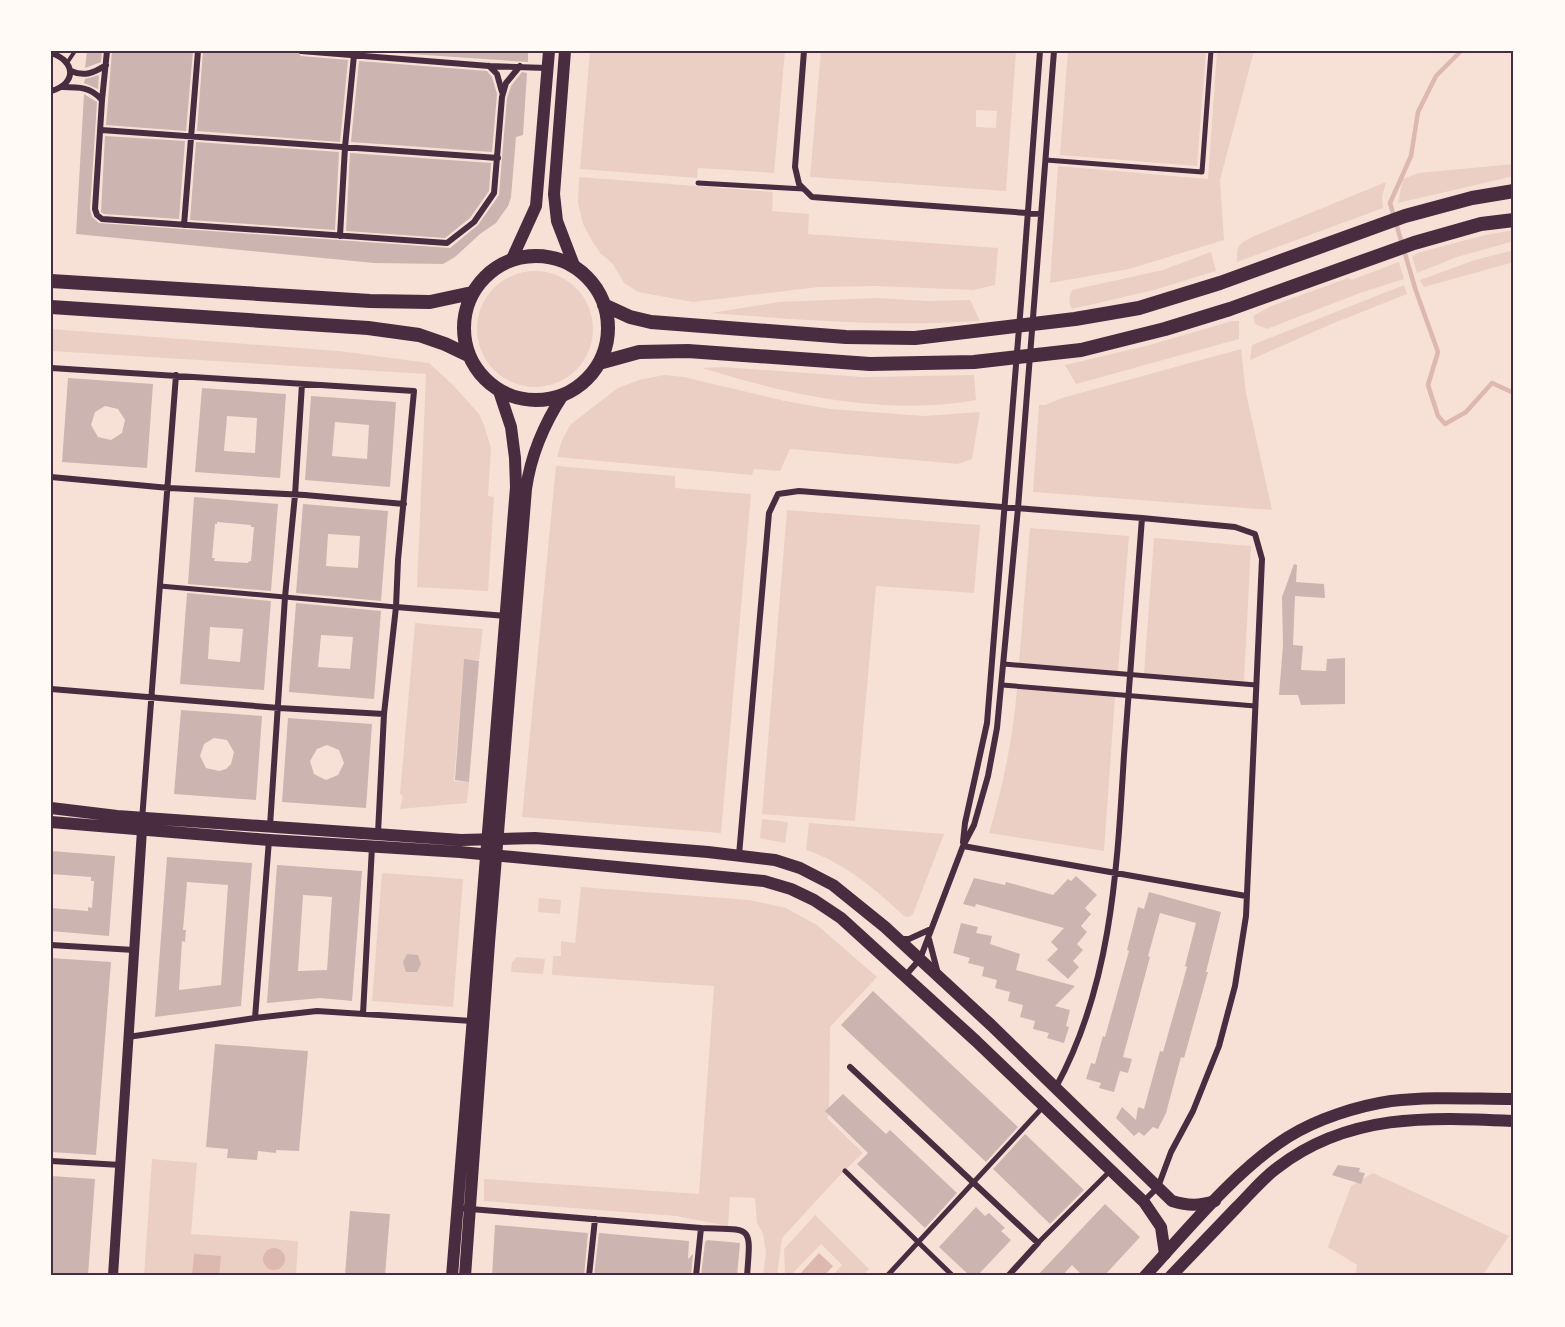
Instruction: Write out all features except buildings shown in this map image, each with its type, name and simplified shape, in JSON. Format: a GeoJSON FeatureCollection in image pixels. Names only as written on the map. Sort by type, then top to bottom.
{"type":"FeatureCollection","features":[{"type":"Feature","properties":{"kind":"highway"},"geometry":{"type":"LineString","coordinates":[[604,305],[630,317],[651,322],[846,337],[915,338],[1075,319],[1139,308],[1220,283],[1406,216],[1472,198],[1514,191]]}},
{"type":"Feature","properties":{"kind":"highway"},"geometry":{"type":"LineString","coordinates":[[599,363],[639,352],[688,351],[870,364],[974,362],[1081,350],[1165,329],[1230,309],[1414,243],[1481,224],[1514,220]]}},
{"type":"Feature","properties":{"kind":"highway"},"geometry":{"type":"LineString","coordinates":[[533,256],[555,259],[574,268],[592,284],[604,305],[608,324],[606,344],[599,363],[584,382],[563,395],[542,400],[519,399],[499,391],[480,375],[468,355],[464,334],[465,313],[472,293],[496,268],[511,261],[533,256]]}},
{"type":"Feature","properties":{"kind":"highway"},"geometry":{"type":"LineString","coordinates":[[51,281],[370,301],[430,302],[472,293]]}},
{"type":"Feature","properties":{"kind":"highway"},"geometry":{"type":"LineString","coordinates":[[51,307],[368,328],[419,334],[468,355]]}},
{"type":"Feature","properties":{"kind":"main road"},"geometry":{"type":"LineString","coordinates":[[511,261],[536,206],[549,51]]}},
{"type":"Feature","properties":{"kind":"main road"},"geometry":{"type":"LineString","coordinates":[[565,51],[554,195],[557,221],[574,268]]}},
{"type":"Feature","properties":{"kind":"main road"},"geometry":{"type":"LineString","coordinates":[[493,838],[516,487],[511,427],[499,391]]}},
{"type":"Feature","properties":{"kind":"main road"},"geometry":{"type":"LineString","coordinates":[[465,1276],[464,1209],[472,1021],[493,838],[528,474],[534,452],[549,416],[563,395]]}},
{"type":"Feature","properties":{"kind":"main road"},"geometry":{"type":"LineString","coordinates":[[51,808],[270,827],[378,832],[461,840],[535,838],[739,855],[783,862],[833,885],[855,901],[920,959],[1172,1201],[1200,1206],[1215,1201]]}},
{"type":"Feature","properties":{"kind":"main road"},"geometry":{"type":"LineString","coordinates":[[51,822],[491,856],[764,881],[791,889],[814,900],[841,918],[1144,1202],[1161,1227],[1165,1254]]}},
{"type":"Feature","properties":{"kind":"main road"},"geometry":{"type":"LineString","coordinates":[[452,1276],[464,1209],[491,856]]}},
{"type":"Feature","properties":{"kind":"main road"},"geometry":{"type":"LineString","coordinates":[[1145,1276],[1258,1159],[1290,1136],[1323,1121],[1390,1101],[1430,1098],[1514,1099]]}},
{"type":"Feature","properties":{"kind":"main road"},"geometry":{"type":"LineString","coordinates":[[1171,1276],[1276,1168],[1307,1148],[1343,1133],[1383,1122],[1448,1118],[1514,1121]]}},
{"type":"Feature","properties":{"kind":"street"},"geometry":{"type":"LineString","coordinates":[[107,51],[95,209],[97,215],[102,219],[447,243],[474,222],[486,208],[494,193],[503,97],[507,83],[520,66]]}},
{"type":"Feature","properties":{"kind":"street"},"geometry":{"type":"LineString","coordinates":[[184,225],[198,51]]}},
{"type":"Feature","properties":{"kind":"street"},"geometry":{"type":"LineString","coordinates":[[301,51],[489,66],[547,68]]}},
{"type":"Feature","properties":{"kind":"street"},"geometry":{"type":"LineString","coordinates":[[804,51],[795,167],[799,184],[812,196],[1041,214]]}},
{"type":"Feature","properties":{"kind":"street"},"geometry":{"type":"LineString","coordinates":[[963,846],[965,823],[987,723],[1040,51]]}},
{"type":"Feature","properties":{"kind":"street"},"geometry":{"type":"LineString","coordinates":[[905,976],[920,959],[963,846],[974,825],[988,776],[997,728],[1018,508],[1054,51]]}},
{"type":"Feature","properties":{"kind":"street"},"geometry":{"type":"LineString","coordinates":[[1046,160],[1202,172],[1211,51]]}},
{"type":"Feature","properties":{"kind":"street"},"geometry":{"type":"LineString","coordinates":[[51,53],[60,56],[71,71],[63,87]]}},
{"type":"Feature","properties":{"kind":"street"},"geometry":{"type":"LineString","coordinates":[[340,236],[345,147],[354,55]]}},
{"type":"Feature","properties":{"kind":"street"},"geometry":{"type":"LineString","coordinates":[[71,71],[89,74],[106,65]]}},
{"type":"Feature","properties":{"kind":"street"},"geometry":{"type":"LineString","coordinates":[[489,66],[497,74],[503,97]]}},
{"type":"Feature","properties":{"kind":"street"},"geometry":{"type":"LineString","coordinates":[[51,91],[63,87],[87,89],[96,93],[102,100]]}},
{"type":"Feature","properties":{"kind":"street"},"geometry":{"type":"LineString","coordinates":[[101,130],[498,158]]}},
{"type":"Feature","properties":{"kind":"street"},"geometry":{"type":"LineString","coordinates":[[698,183],[804,189]]}},
{"type":"Feature","properties":{"kind":"street"},"geometry":{"type":"LineString","coordinates":[[51,275],[126,286]]}},
{"type":"Feature","properties":{"kind":"street"},"geometry":{"type":"LineString","coordinates":[[51,368],[414,391],[398,560],[396,607],[384,714],[378,832]]}},
{"type":"Feature","properties":{"kind":"street"},"geometry":{"type":"LineString","coordinates":[[113,1276],[150,698],[176,375]]}},
{"type":"Feature","properties":{"kind":"street"},"geometry":{"type":"LineString","coordinates":[[270,827],[302,384]]}},
{"type":"Feature","properties":{"kind":"street"},"geometry":{"type":"LineString","coordinates":[[51,477],[168,488],[404,504]]}},
{"type":"Feature","properties":{"kind":"street"},"geometry":{"type":"LineString","coordinates":[[739,855],[769,513],[778,494],[799,491],[1142,518],[1235,527],[1255,534],[1262,559],[1246,916],[1235,986],[1220,1046],[1193,1112],[1171,1152],[1158,1187],[1144,1202]]}},
{"type":"Feature","properties":{"kind":"street"},"geometry":{"type":"LineString","coordinates":[[1056,1088],[1072,1058],[1098,977],[1116,873],[1142,518]]}},
{"type":"Feature","properties":{"kind":"street"},"geometry":{"type":"LineString","coordinates":[[160,586],[506,616]]}},
{"type":"Feature","properties":{"kind":"street"},"geometry":{"type":"LineString","coordinates":[[1004,664],[1256,685]]}},
{"type":"Feature","properties":{"kind":"street"},"geometry":{"type":"LineString","coordinates":[[1002,685],[1255,706]]}},
{"type":"Feature","properties":{"kind":"street"},"geometry":{"type":"LineString","coordinates":[[51,689],[279,708],[384,714]]}},
{"type":"Feature","properties":{"kind":"street"},"geometry":{"type":"LineString","coordinates":[[255,1018],[269,840]]}},
{"type":"Feature","properties":{"kind":"street"},"geometry":{"type":"LineString","coordinates":[[963,846],[1246,896]]}},
{"type":"Feature","properties":{"kind":"street"},"geometry":{"type":"LineString","coordinates":[[363,1014],[372,847]]}},
{"type":"Feature","properties":{"kind":"street"},"geometry":{"type":"LineString","coordinates":[[897,939],[909,939],[931,929]]}},
{"type":"Feature","properties":{"kind":"street"},"geometry":{"type":"LineString","coordinates":[[928,937],[940,978]]}},
{"type":"Feature","properties":{"kind":"street"},"geometry":{"type":"LineString","coordinates":[[51,945],[134,950]]}},
{"type":"Feature","properties":{"kind":"street"},"geometry":{"type":"LineString","coordinates":[[128,1037],[317,1011],[472,1021]]}},
{"type":"Feature","properties":{"kind":"street"},"geometry":{"type":"LineString","coordinates":[[850,1067],[1038,1244]]}},
{"type":"Feature","properties":{"kind":"street"},"geometry":{"type":"LineString","coordinates":[[887,1276],[1044,1107]]}},
{"type":"Feature","properties":{"kind":"street"},"geometry":{"type":"LineString","coordinates":[[51,1161],[121,1165]]}},
{"type":"Feature","properties":{"kind":"street"},"geometry":{"type":"LineString","coordinates":[[844,1170],[953,1276]]}},
{"type":"Feature","properties":{"kind":"street"},"geometry":{"type":"LineString","coordinates":[[1008,1276],[1111,1170]]}},
{"type":"Feature","properties":{"kind":"street"},"geometry":{"type":"LineString","coordinates":[[464,1209],[738,1230],[746,1233],[750,1238],[747,1276]]}},
{"type":"Feature","properties":{"kind":"street"},"geometry":{"type":"LineString","coordinates":[[589,1276],[595,1219]]}},
{"type":"Feature","properties":{"kind":"street"},"geometry":{"type":"LineString","coordinates":[[696,1276],[701,1228]]}},
{"type":"Feature","properties":{"kind":"lane"},"geometry":{"type":"LineString","coordinates":[[67,63],[75,51]]}},
{"type":"Feature","properties":{"kind":"shaded area"},"geometry":{"type":"Polygon","coordinates":[[[590,51],[785,51],[774,173],[698,168],[697,178],[580,169],[590,51]]]}},
{"type":"Feature","properties":{"kind":"shaded area"},"geometry":{"type":"Polygon","coordinates":[[[821,51],[1016,51],[1006,191],[810,177],[821,51]],[[976,110],[976,127],[996,128],[997,111],[976,110]]]}},
{"type":"Feature","properties":{"kind":"shaded area"},"geometry":{"type":"Polygon","coordinates":[[[1068,51],[1206,51],[1197,166],[1060,155],[1068,51]]]}},
{"type":"Feature","properties":{"kind":"shaded area"},"geometry":{"type":"Polygon","coordinates":[[[1217,51],[1254,51],[1220,180],[1224,240],[1129,269],[1050,283],[1058,166],[1208,179],[1217,51]]]}},
{"type":"Feature","properties":{"kind":"shaded area"},"geometry":{"type":"Polygon","coordinates":[[[1514,164],[1514,176],[1398,203],[1403,179],[1418,173],[1514,164]]]}},
{"type":"Feature","properties":{"kind":"shaded area"},"geometry":{"type":"Polygon","coordinates":[[[579,177],[773,192],[772,211],[809,214],[808,234],[998,248],[995,285],[973,290],[876,286],[819,287],[693,302],[638,292],[624,283],[612,263],[600,253],[583,224],[578,203],[579,177]]]}},
{"type":"Feature","properties":{"kind":"shaded area"},"geometry":{"type":"Polygon","coordinates":[[[1386,182],[1382,197],[1383,208],[1237,262],[1239,246],[1252,237],[1386,182]]]}},
{"type":"Feature","properties":{"kind":"shaded area"},"geometry":{"type":"Polygon","coordinates":[[[1514,230],[1514,241],[1457,257],[1417,273],[1412,257],[1417,253],[1485,235],[1514,230]]]}},
{"type":"Feature","properties":{"kind":"shaded area"},"geometry":{"type":"Polygon","coordinates":[[[1514,250],[1514,262],[1424,287],[1420,280],[1475,260],[1514,250]]]}},
{"type":"Feature","properties":{"kind":"shaded area"},"geometry":{"type":"Polygon","coordinates":[[[1211,252],[1216,271],[1154,290],[1072,309],[1069,300],[1072,290],[1163,270],[1211,252]]]}},
{"type":"Feature","properties":{"kind":"shaded area"},"geometry":{"type":"Polygon","coordinates":[[[1399,262],[1404,279],[1360,293],[1267,329],[1255,324],[1253,316],[1271,306],[1399,262]]]}},
{"type":"Feature","properties":{"kind":"shaded area"},"geometry":{"type":"Polygon","coordinates":[[[535,271],[557,276],[576,288],[588,307],[593,329],[588,351],[576,370],[557,382],[535,387],[513,382],[494,370],[482,351],[477,329],[482,307],[494,288],[513,276],[535,271]]]}},
{"type":"Feature","properties":{"kind":"shaded area"},"geometry":{"type":"Polygon","coordinates":[[[1404,285],[1407,294],[1250,360],[1252,345],[1404,285]]]}},
{"type":"Feature","properties":{"kind":"shaded area"},"geometry":{"type":"Polygon","coordinates":[[[876,298],[928,301],[970,300],[980,321],[879,323],[711,313],[779,302],[876,298]]]}},
{"type":"Feature","properties":{"kind":"shaded area"},"geometry":{"type":"Polygon","coordinates":[[[1232,321],[1239,321],[1239,339],[1076,384],[1065,365],[1150,345],[1232,321]]]}},
{"type":"Feature","properties":{"kind":"shaded area"},"geometry":{"type":"Polygon","coordinates":[[[51,329],[339,351],[429,363],[479,414],[491,448],[488,496],[494,497],[488,591],[417,587],[426,374],[51,351],[51,329]]]}},
{"type":"Feature","properties":{"kind":"shaded area"},"geometry":{"type":"Polygon","coordinates":[[[1241,349],[1246,393],[1272,510],[1033,492],[1039,405],[1241,349]]]}},
{"type":"Feature","properties":{"kind":"shaded area"},"geometry":{"type":"Polygon","coordinates":[[[723,367],[863,377],[974,375],[976,400],[919,406],[860,403],[773,388],[702,368],[723,367]]]}},
{"type":"Feature","properties":{"kind":"shaded area"},"geometry":{"type":"Polygon","coordinates":[[[664,375],[684,377],[785,401],[830,409],[924,416],[980,412],[972,459],[958,464],[790,449],[780,471],[754,469],[752,475],[557,457],[562,440],[571,424],[618,388],[639,380],[664,375]]]}},
{"type":"Feature","properties":{"kind":"shaded area"},"geometry":{"type":"Polygon","coordinates":[[[556,466],[675,476],[675,488],[751,494],[721,833],[522,817],[556,466]]]}},
{"type":"Feature","properties":{"kind":"shaded area"},"geometry":{"type":"Polygon","coordinates":[[[787,510],[980,525],[974,593],[876,586],[855,821],[762,814],[787,510]]]}},
{"type":"Feature","properties":{"kind":"shaded area"},"geometry":{"type":"Polygon","coordinates":[[[1030,528],[1129,536],[1118,671],[1019,663],[1030,528]]]}},
{"type":"Feature","properties":{"kind":"shaded area"},"geometry":{"type":"Polygon","coordinates":[[[1154,538],[1251,546],[1244,681],[1144,673],[1154,538]]]}},
{"type":"Feature","properties":{"kind":"shaded area"},"geometry":{"type":"Polygon","coordinates":[[[415,623],[483,629],[479,660],[464,660],[454,781],[469,782],[467,803],[400,809],[403,796],[400,794],[415,623]]]}},
{"type":"Feature","properties":{"kind":"shaded area"},"geometry":{"type":"Polygon","coordinates":[[[1017,689],[1115,697],[1104,851],[989,833],[1007,762],[1017,689]]]}},
{"type":"Feature","properties":{"kind":"shaded area"},"geometry":{"type":"Polygon","coordinates":[[[762,819],[788,822],[785,843],[760,838],[762,819]]]}},
{"type":"Feature","properties":{"kind":"shaded area"},"geometry":{"type":"Polygon","coordinates":[[[809,823],[944,834],[913,914],[909,917],[904,916],[846,869],[806,850],[809,823]]]}},
{"type":"Feature","properties":{"kind":"shaded area"},"geometry":{"type":"Polygon","coordinates":[[[382,873],[463,879],[453,1007],[372,1001],[382,873]]]}},
{"type":"Feature","properties":{"kind":"shaded area"},"geometry":{"type":"Polygon","coordinates":[[[581,887],[749,900],[786,908],[817,925],[877,977],[830,1027],[829,1114],[827,1118],[863,1153],[782,1238],[777,1276],[763,1276],[766,1252],[763,1234],[757,1223],[755,1198],[730,1197],[728,1226],[676,1216],[484,1201],[484,1179],[699,1194],[714,986],[552,975],[553,956],[561,956],[561,941],[575,943],[581,887]]]}},
{"type":"Feature","properties":{"kind":"shaded area"},"geometry":{"type":"Polygon","coordinates":[[[539,898],[561,900],[560,914],[538,912],[539,898]]]}},
{"type":"Feature","properties":{"kind":"shaded area"},"geometry":{"type":"Polygon","coordinates":[[[517,957],[545,959],[543,974],[511,972],[512,962],[517,957]]]}},
{"type":"Feature","properties":{"kind":"shaded area"},"geometry":{"type":"Polygon","coordinates":[[[152,1159],[197,1163],[191,1234],[298,1241],[296,1276],[144,1276],[152,1159]]]}},
{"type":"Feature","properties":{"kind":"shaded area"},"geometry":{"type":"Polygon","coordinates":[[[1373,1173],[1509,1236],[1482,1276],[1355,1276],[1357,1265],[1328,1247],[1351,1186],[1373,1173]]]}},
{"type":"Feature","properties":{"kind":"shaded area"},"geometry":{"type":"Polygon","coordinates":[[[815,1215],[869,1269],[862,1276],[832,1276],[842,1265],[821,1244],[790,1276],[785,1276],[784,1249],[815,1215]]]}},
{"type":"Feature","properties":{"kind":"shaded area"},"geometry":{"type":"Polygon","coordinates":[[[274,1248],[282,1251],[285,1259],[282,1267],[274,1270],[266,1267],[263,1259],[266,1251],[274,1248]]]}},
{"type":"Feature","properties":{"kind":"shaded area"},"geometry":{"type":"Polygon","coordinates":[[[819,1253],[833,1266],[824,1276],[798,1276],[819,1253]]]}},
{"type":"Feature","properties":{"kind":"shaded area"},"geometry":{"type":"Polygon","coordinates":[[[194,1254],[221,1256],[219,1276],[192,1276],[194,1254]]]}},
{"type":"Feature","properties":{"kind":"waterway"},"geometry":{"type":"LineString","coordinates":[[1461,51],[1436,76],[1418,112],[1411,156],[1390,203],[1416,291],[1438,352],[1428,385],[1438,416],[1445,424],[1466,412],[1492,383],[1514,393]]}}]}
